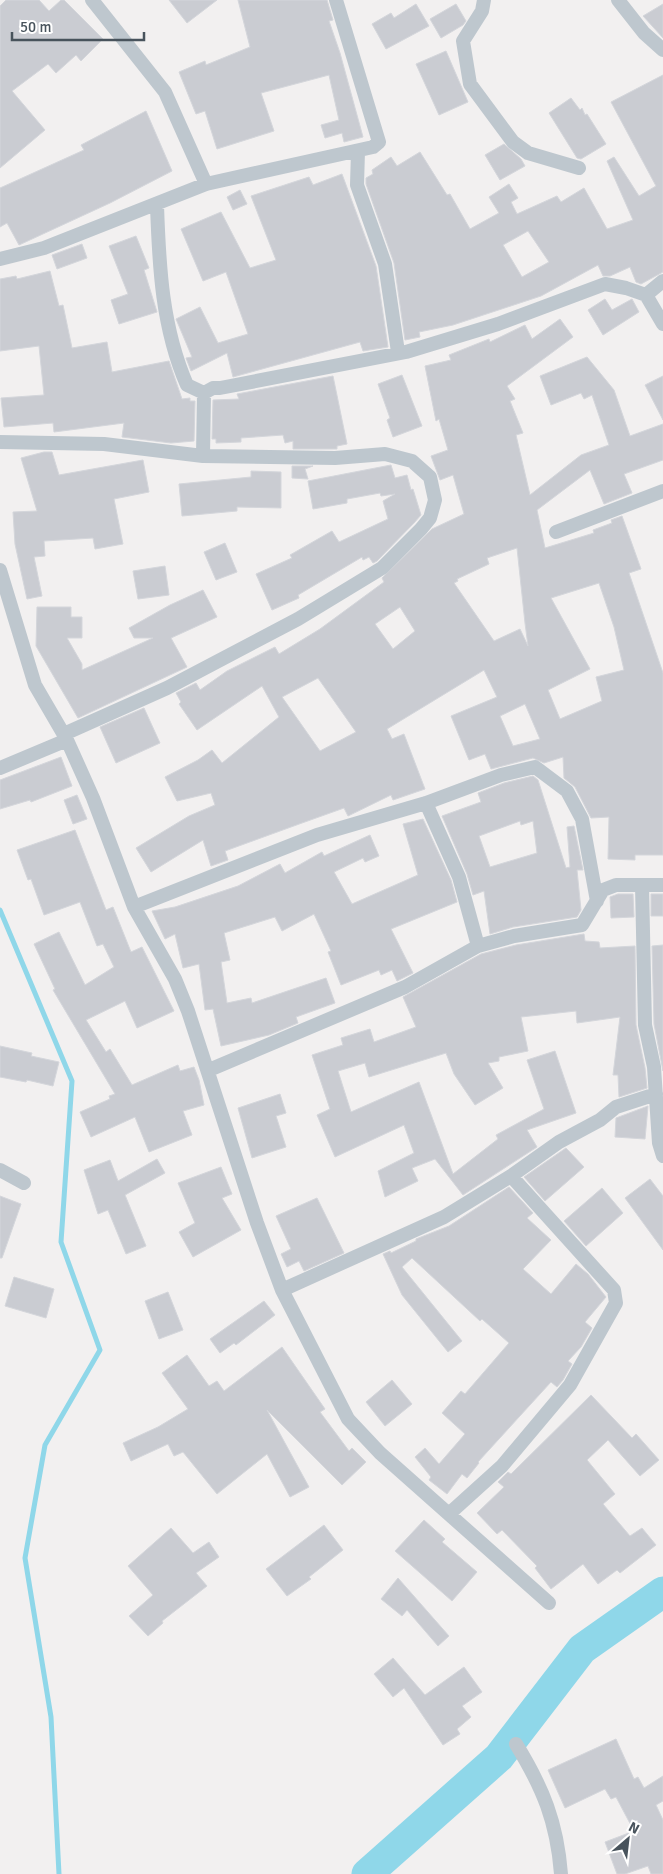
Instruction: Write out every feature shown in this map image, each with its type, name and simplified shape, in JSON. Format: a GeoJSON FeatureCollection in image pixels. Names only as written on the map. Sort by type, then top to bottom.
{"type":"FeatureCollection","features":[{"type":"Feature","properties":{"kind":"street"},"geometry":{"type":"LineString","coordinates":[[92,0],[165,92],[206,184]]}},
{"type":"Feature","properties":{"kind":"street"},"geometry":{"type":"LineString","coordinates":[[0,259],[44,248],[157,205],[206,184],[373,147],[379,142],[336,0]]}},
{"type":"Feature","properties":{"kind":"street"},"geometry":{"type":"LineString","coordinates":[[484,0],[482,11],[463,41],[470,84],[513,142],[528,153],[579,168]]}},
{"type":"Feature","properties":{"kind":"street"},"geometry":{"type":"LineString","coordinates":[[618,0],[644,33],[663,50]]}},
{"type":"Feature","properties":{"kind":"street"},"geometry":{"type":"LineString","coordinates":[[358,151],[357,185],[385,264],[398,352]]}},
{"type":"Feature","properties":{"kind":"street"},"geometry":{"type":"LineString","coordinates":[[157,205],[159,265],[170,336],[187,385],[204,393]]}},
{"type":"Feature","properties":{"kind":"street"},"geometry":{"type":"LineString","coordinates":[[646,295],[663,281]]}},
{"type":"Feature","properties":{"kind":"street"},"geometry":{"type":"LineString","coordinates":[[204,393],[213,388],[398,352],[498,324],[605,284],[626,288],[646,295],[663,324]]}},
{"type":"Feature","properties":{"kind":"street"},"geometry":{"type":"LineString","coordinates":[[203,456],[204,393]]}},
{"type":"Feature","properties":{"kind":"street"},"geometry":{"type":"LineString","coordinates":[[0,442],[104,444],[203,456],[335,458],[385,454],[412,461],[430,477],[435,500],[430,518],[382,568],[298,619],[167,688],[0,768]]}},
{"type":"Feature","properties":{"kind":"street"},"geometry":{"type":"LineString","coordinates":[[556,532],[663,491]]}},
{"type":"Feature","properties":{"kind":"street"},"geometry":{"type":"LineString","coordinates":[[0,570],[35,685],[66,737],[93,798],[134,907],[175,979],[209,1070],[221,1115],[282,1290],[348,1418],[380,1453],[549,1603]]}},
{"type":"Feature","properties":{"kind":"street"},"geometry":{"type":"LineString","coordinates":[[134,907],[317,835],[426,803],[501,775],[536,767],[567,791],[582,819],[597,901]]}},
{"type":"Feature","properties":{"kind":"street"},"geometry":{"type":"LineString","coordinates":[[426,803],[458,877],[478,946]]}},
{"type":"Feature","properties":{"kind":"street"},"geometry":{"type":"LineString","coordinates":[[209,1070],[405,987],[478,946],[514,936],[582,925],[603,890],[616,885],[663,885]]}},
{"type":"Feature","properties":{"kind":"street"},"geometry":{"type":"LineString","coordinates":[[642,886],[645,1025],[654,1067],[659,1143],[663,1156]]}},
{"type":"Feature","properties":{"kind":"street"},"geometry":{"type":"LineString","coordinates":[[282,1290],[444,1217],[511,1176],[558,1142],[600,1120],[616,1107],[656,1094]]}},
{"type":"Feature","properties":{"kind":"street"},"geometry":{"type":"LineString","coordinates":[[0,1170],[24,1183]]}},
{"type":"Feature","properties":{"kind":"street"},"geometry":{"type":"LineString","coordinates":[[450,1514],[502,1466],[570,1385],[616,1303],[614,1290],[511,1176]]}},
{"type":"Feature","properties":{"kind":"street"},"geometry":{"type":"LineString","coordinates":[[516,1744],[535,1776],[553,1818],[561,1874]]}},
{"type":"Feature","properties":{"kind":"building"},"geometry":{"type":"Polygon","coordinates":[[[6,0],[39,0],[49,11],[61,0],[64,0],[103,39],[81,61],[76,55],[56,73],[48,64],[12,91],[45,130],[0,168],[0,6],[6,0]]]}},
{"type":"Feature","properties":{"kind":"building"},"geometry":{"type":"Polygon","coordinates":[[[169,0],[217,0],[187,23],[169,0]]]}},
{"type":"Feature","properties":{"kind":"building"},"geometry":{"type":"Polygon","coordinates":[[[238,0],[327,0],[333,20],[329,21],[340,53],[363,137],[344,142],[342,133],[325,138],[321,125],[339,120],[329,75],[261,93],[274,131],[217,149],[205,111],[196,114],[179,72],[205,61],[206,65],[250,47],[238,0]]]}},
{"type":"Feature","properties":{"kind":"building"},"geometry":{"type":"Polygon","coordinates":[[[416,4],[429,26],[386,49],[372,24],[391,13],[394,18],[416,4]]]}},
{"type":"Feature","properties":{"kind":"building"},"geometry":{"type":"Polygon","coordinates":[[[456,4],[466,21],[463,25],[441,38],[430,19],[456,4]]]}},
{"type":"Feature","properties":{"kind":"building"},"geometry":{"type":"Polygon","coordinates":[[[663,4],[663,38],[643,16],[663,4]]]}},
{"type":"Feature","properties":{"kind":"building"},"geometry":{"type":"Polygon","coordinates":[[[446,51],[468,102],[439,115],[416,64],[446,51]]]}},
{"type":"Feature","properties":{"kind":"building"},"geometry":{"type":"Polygon","coordinates":[[[663,75],[663,272],[641,284],[636,282],[630,267],[610,276],[603,276],[598,265],[541,296],[453,325],[419,332],[420,337],[405,340],[394,263],[366,184],[366,178],[373,174],[372,170],[391,157],[397,166],[420,152],[447,195],[450,194],[470,229],[499,213],[489,197],[509,184],[518,198],[511,202],[517,214],[557,196],[561,202],[584,188],[607,229],[633,220],[607,161],[614,157],[639,196],[656,186],[611,102],[663,75]],[[528,231],[503,245],[522,277],[549,262],[528,231]]]}},
{"type":"Feature","properties":{"kind":"building"},"geometry":{"type":"Polygon","coordinates":[[[571,98],[580,110],[582,108],[585,115],[587,114],[606,144],[581,159],[577,158],[549,113],[571,98]]]}},
{"type":"Feature","properties":{"kind":"building"},"geometry":{"type":"Polygon","coordinates":[[[146,111],[172,171],[110,203],[19,245],[7,223],[0,227],[0,188],[84,150],[81,145],[146,111]]]}},
{"type":"Feature","properties":{"kind":"building"},"geometry":{"type":"Polygon","coordinates":[[[504,144],[521,159],[525,166],[500,180],[485,155],[504,144]]]}},
{"type":"Feature","properties":{"kind":"building"},"geometry":{"type":"Polygon","coordinates":[[[342,174],[376,266],[388,347],[363,351],[360,342],[233,377],[227,353],[191,371],[186,358],[192,357],[176,319],[200,307],[218,343],[248,334],[226,272],[203,281],[181,229],[221,212],[250,268],[276,260],[251,196],[309,177],[313,185],[342,174]]]}},
{"type":"Feature","properties":{"kind":"building"},"geometry":{"type":"Polygon","coordinates":[[[240,190],[247,204],[233,210],[227,197],[240,190]]]}},
{"type":"Feature","properties":{"kind":"building"},"geometry":{"type":"Polygon","coordinates":[[[136,236],[149,268],[144,270],[157,312],[119,324],[111,300],[128,294],[109,246],[136,236]]]}},
{"type":"Feature","properties":{"kind":"building"},"geometry":{"type":"Polygon","coordinates":[[[82,244],[87,258],[57,269],[52,255],[82,244]]]}},
{"type":"Feature","properties":{"kind":"building"},"geometry":{"type":"Polygon","coordinates":[[[50,271],[59,306],[63,305],[72,348],[107,342],[112,372],[169,361],[182,399],[190,398],[190,401],[195,401],[194,441],[171,443],[122,437],[124,423],[54,432],[53,423],[4,427],[1,398],[44,395],[39,346],[0,351],[0,279],[16,276],[17,279],[50,271]]]}},
{"type":"Feature","properties":{"kind":"building"},"geometry":{"type":"Polygon","coordinates":[[[605,299],[612,310],[632,299],[639,312],[603,335],[588,310],[605,299]]]}},
{"type":"Feature","properties":{"kind":"building"},"geometry":{"type":"Polygon","coordinates":[[[560,319],[573,337],[507,386],[515,399],[510,401],[523,433],[516,435],[530,495],[581,455],[609,445],[592,395],[584,399],[581,393],[551,405],[540,376],[587,357],[614,390],[630,436],[663,424],[663,460],[624,474],[632,493],[604,504],[590,470],[537,510],[545,548],[594,533],[593,530],[612,523],[611,520],[622,516],[641,569],[629,573],[663,673],[663,855],[635,855],[635,860],[608,859],[609,817],[591,818],[575,787],[564,778],[563,757],[544,763],[533,758],[491,769],[485,754],[469,760],[451,716],[497,697],[484,670],[387,729],[392,739],[404,734],[425,789],[393,800],[391,795],[348,816],[344,808],[302,823],[225,851],[228,860],[211,866],[203,840],[151,872],[136,848],[189,816],[215,805],[211,793],[177,801],[165,777],[198,760],[212,750],[222,763],[279,717],[262,686],[197,730],[179,704],[181,702],[176,693],[196,683],[200,690],[227,671],[275,647],[279,654],[320,629],[384,582],[382,578],[432,529],[464,514],[453,475],[440,480],[431,456],[448,450],[439,419],[436,421],[425,366],[451,360],[449,355],[489,339],[490,342],[525,325],[532,339],[560,319]],[[517,548],[487,558],[489,564],[457,579],[458,581],[454,583],[494,641],[520,629],[528,646],[517,548]],[[599,583],[551,598],[590,669],[548,690],[560,719],[602,701],[596,677],[624,670],[614,627],[599,583]],[[400,607],[375,624],[393,649],[415,631],[400,607]],[[318,678],[282,697],[320,751],[356,732],[318,678]],[[525,704],[500,716],[513,746],[540,739],[525,704]]]}},
{"type":"Feature","properties":{"kind":"building"},"geometry":{"type":"Polygon","coordinates":[[[402,375],[422,426],[393,437],[387,420],[390,418],[378,384],[402,375]]]}},
{"type":"Feature","properties":{"kind":"building"},"geometry":{"type":"Polygon","coordinates":[[[333,376],[347,444],[337,446],[337,449],[293,449],[293,441],[285,443],[283,435],[241,438],[241,442],[216,443],[216,439],[212,439],[213,400],[239,399],[237,394],[333,376]]]}},
{"type":"Feature","properties":{"kind":"building"},"geometry":{"type":"Polygon","coordinates":[[[663,376],[663,420],[645,385],[663,376]]]}},
{"type":"Feature","properties":{"kind":"building"},"geometry":{"type":"Polygon","coordinates":[[[44,452],[52,452],[59,475],[143,460],[149,492],[114,499],[123,544],[95,549],[93,538],[44,541],[45,556],[34,557],[42,596],[27,599],[15,544],[13,512],[37,511],[21,458],[44,452]]]}},
{"type":"Feature","properties":{"kind":"building"},"geometry":{"type":"Polygon","coordinates":[[[391,465],[395,478],[407,475],[421,515],[377,561],[373,563],[369,557],[363,560],[362,557],[298,595],[299,598],[272,610],[256,574],[292,558],[290,555],[332,531],[339,542],[388,519],[383,501],[395,494],[381,496],[380,493],[347,499],[347,503],[313,509],[308,481],[391,465]]]}},
{"type":"Feature","properties":{"kind":"building"},"geometry":{"type":"Polygon","coordinates":[[[292,466],[313,466],[305,469],[308,479],[292,478],[292,466]]]}},
{"type":"Feature","properties":{"kind":"building"},"geometry":{"type":"Polygon","coordinates":[[[251,471],[281,472],[281,508],[237,507],[237,511],[182,516],[179,484],[251,477],[251,471]]]}},
{"type":"Feature","properties":{"kind":"building"},"geometry":{"type":"Polygon","coordinates":[[[225,543],[237,572],[216,580],[204,552],[225,543]]]}},
{"type":"Feature","properties":{"kind":"building"},"geometry":{"type":"Polygon","coordinates":[[[165,566],[169,595],[138,599],[133,571],[165,566]]]}},
{"type":"Feature","properties":{"kind":"building"},"geometry":{"type":"Polygon","coordinates":[[[203,590],[217,617],[171,638],[187,667],[78,718],[36,646],[37,607],[71,607],[71,617],[82,617],[82,638],[67,638],[82,664],[82,670],[153,638],[134,638],[129,628],[170,605],[203,590]]]}},
{"type":"Feature","properties":{"kind":"building"},"geometry":{"type":"Polygon","coordinates":[[[144,708],[160,743],[116,763],[100,727],[144,708]]]}},
{"type":"Feature","properties":{"kind":"building"},"geometry":{"type":"Polygon","coordinates":[[[61,757],[72,786],[31,802],[30,800],[0,809],[0,780],[61,757]]]}},
{"type":"Feature","properties":{"kind":"building"},"geometry":{"type":"Polygon","coordinates":[[[533,776],[538,780],[566,868],[570,867],[567,827],[574,826],[583,870],[577,870],[581,910],[577,917],[513,927],[490,934],[484,891],[473,895],[467,874],[442,816],[481,802],[478,793],[504,783],[533,776]],[[520,821],[479,836],[490,867],[537,853],[533,821],[521,825],[520,821]]]}},
{"type":"Feature","properties":{"kind":"building"},"geometry":{"type":"Polygon","coordinates":[[[77,795],[87,819],[73,824],[64,800],[77,795]]]}},
{"type":"Feature","properties":{"kind":"building"},"geometry":{"type":"Polygon","coordinates":[[[423,819],[451,880],[457,902],[391,929],[413,973],[397,981],[392,970],[381,975],[379,970],[341,985],[328,952],[331,951],[314,914],[282,931],[275,917],[224,933],[230,960],[221,962],[227,1003],[251,998],[252,1003],[326,978],[335,1003],[296,1017],[298,1023],[269,1035],[221,1046],[213,1009],[205,1010],[199,964],[183,968],[175,934],[165,939],[152,911],[175,907],[238,886],[280,864],[285,873],[322,852],[324,856],[370,835],[379,856],[365,862],[363,858],[334,872],[352,904],[418,875],[403,824],[423,819]]]}},
{"type":"Feature","properties":{"kind":"building"},"geometry":{"type":"Polygon","coordinates":[[[75,830],[106,910],[113,907],[131,952],[142,947],[174,1011],[137,1028],[125,1001],[86,1020],[106,1052],[110,1049],[132,1085],[178,1065],[180,1071],[194,1067],[199,1080],[204,1105],[183,1111],[192,1135],[149,1152],[135,1117],[91,1137],[80,1112],[110,1099],[109,1096],[115,1094],[53,990],[55,989],[34,944],[59,932],[85,985],[114,967],[103,944],[97,946],[80,902],[44,915],[31,879],[28,880],[17,850],[75,830]]]}},
{"type":"Feature","properties":{"kind":"building"},"geometry":{"type":"Polygon","coordinates":[[[618,894],[633,894],[634,917],[611,918],[610,897],[618,894]]]}},
{"type":"Feature","properties":{"kind":"building"},"geometry":{"type":"Polygon","coordinates":[[[651,894],[663,894],[663,916],[651,916],[651,894]]]}},
{"type":"Feature","properties":{"kind":"building"},"geometry":{"type":"Polygon","coordinates":[[[584,934],[585,941],[599,942],[600,948],[635,946],[636,1025],[647,1088],[619,1097],[618,1075],[613,1075],[620,1017],[577,1023],[576,1011],[521,1017],[528,1051],[499,1057],[499,1061],[488,1063],[503,1088],[475,1105],[454,1074],[446,1053],[369,1077],[365,1063],[338,1071],[351,1112],[419,1082],[453,1174],[498,1139],[496,1135],[544,1109],[527,1060],[555,1051],[576,1113],[527,1130],[537,1147],[463,1195],[435,1159],[412,1168],[418,1181],[385,1197],[378,1171],[414,1153],[404,1125],[335,1157],[317,1115],[330,1109],[312,1055],[343,1045],[341,1038],[370,1029],[374,1042],[416,1027],[403,997],[481,954],[516,945],[584,934]]]}},
{"type":"Feature","properties":{"kind":"building"},"geometry":{"type":"Polygon","coordinates":[[[663,945],[663,1071],[654,1024],[652,946],[663,945]]]}},
{"type":"Feature","properties":{"kind":"building"},"geometry":{"type":"Polygon","coordinates":[[[0,1046],[32,1053],[31,1056],[59,1062],[53,1086],[27,1080],[26,1082],[0,1077],[0,1046]]]}},
{"type":"Feature","properties":{"kind":"building"},"geometry":{"type":"Polygon","coordinates":[[[280,1094],[286,1113],[276,1116],[286,1147],[252,1158],[238,1108],[280,1094]]]}},
{"type":"Feature","properties":{"kind":"building"},"geometry":{"type":"Polygon","coordinates":[[[648,1106],[645,1139],[615,1137],[616,1118],[648,1106]]]}},
{"type":"Feature","properties":{"kind":"building"},"geometry":{"type":"Polygon","coordinates":[[[566,1148],[584,1167],[545,1201],[524,1177],[566,1148]]]}},
{"type":"Feature","properties":{"kind":"building"},"geometry":{"type":"Polygon","coordinates":[[[157,1159],[165,1173],[125,1195],[146,1246],[126,1254],[108,1210],[98,1214],[84,1170],[110,1160],[118,1181],[157,1159]]]}},
{"type":"Feature","properties":{"kind":"building"},"geometry":{"type":"Polygon","coordinates":[[[221,1167],[232,1194],[222,1198],[241,1230],[193,1257],[179,1232],[195,1223],[178,1183],[221,1167]]]}},
{"type":"Feature","properties":{"kind":"building"},"geometry":{"type":"Polygon","coordinates":[[[650,1179],[663,1196],[663,1250],[625,1198],[650,1179]]]}},
{"type":"Feature","properties":{"kind":"building"},"geometry":{"type":"Polygon","coordinates":[[[509,1187],[533,1213],[527,1218],[551,1240],[523,1269],[551,1294],[576,1264],[588,1274],[606,1297],[585,1322],[592,1328],[581,1347],[568,1361],[572,1364],[563,1380],[557,1387],[551,1382],[478,1462],[467,1478],[462,1474],[447,1494],[429,1480],[431,1477],[415,1457],[425,1448],[439,1464],[465,1434],[442,1413],[461,1391],[465,1394],[509,1343],[482,1319],[480,1321],[412,1258],[402,1267],[462,1341],[448,1352],[402,1295],[383,1254],[390,1251],[391,1253],[416,1241],[416,1239],[449,1226],[509,1187]]]}},
{"type":"Feature","properties":{"kind":"building"},"geometry":{"type":"Polygon","coordinates":[[[602,1188],[623,1213],[586,1246],[564,1221],[602,1188]]]}},
{"type":"Feature","properties":{"kind":"building"},"geometry":{"type":"Polygon","coordinates":[[[0,1196],[21,1204],[2,1258],[0,1258],[0,1196]]]}},
{"type":"Feature","properties":{"kind":"building"},"geometry":{"type":"Polygon","coordinates":[[[317,1198],[344,1253],[304,1271],[299,1261],[287,1267],[281,1254],[291,1249],[276,1216],[317,1198]]]}},
{"type":"Feature","properties":{"kind":"building"},"geometry":{"type":"Polygon","coordinates":[[[14,1277],[54,1289],[46,1318],[5,1306],[14,1277]]]}},
{"type":"Feature","properties":{"kind":"building"},"geometry":{"type":"Polygon","coordinates":[[[168,1292],[183,1330],[159,1339],[145,1301],[168,1292]]]}},
{"type":"Feature","properties":{"kind":"building"},"geometry":{"type":"Polygon","coordinates":[[[264,1301],[275,1315],[236,1345],[234,1343],[220,1353],[210,1339],[264,1301]]]}},
{"type":"Feature","properties":{"kind":"building"},"geometry":{"type":"Polygon","coordinates":[[[282,1347],[325,1409],[320,1412],[349,1451],[352,1448],[366,1462],[342,1485],[267,1410],[309,1487],[290,1497],[267,1454],[217,1494],[183,1452],[174,1456],[168,1444],[131,1461],[123,1443],[158,1427],[188,1409],[162,1373],[187,1355],[209,1386],[217,1381],[224,1391],[282,1347]]]}},
{"type":"Feature","properties":{"kind":"building"},"geometry":{"type":"Polygon","coordinates":[[[392,1380],[412,1404],[385,1426],[366,1402],[392,1380]]]}},
{"type":"Feature","properties":{"kind":"building"},"geometry":{"type":"Polygon","coordinates":[[[591,1395],[632,1438],[636,1434],[659,1460],[640,1476],[608,1440],[587,1460],[615,1494],[603,1504],[630,1536],[642,1528],[656,1545],[620,1573],[617,1570],[598,1584],[583,1564],[551,1589],[535,1568],[537,1566],[502,1530],[497,1534],[477,1513],[504,1487],[498,1482],[508,1472],[511,1474],[591,1395]]]}},
{"type":"Feature","properties":{"kind":"building"},"geometry":{"type":"Polygon","coordinates":[[[424,1520],[445,1539],[442,1542],[477,1572],[452,1601],[395,1551],[424,1520]]]}},
{"type":"Feature","properties":{"kind":"building"},"geometry":{"type":"Polygon","coordinates":[[[324,1525],[343,1550],[309,1577],[311,1579],[287,1596],[266,1569],[324,1525]]]}},
{"type":"Feature","properties":{"kind":"building"},"geometry":{"type":"Polygon","coordinates":[[[171,1528],[193,1553],[209,1542],[219,1557],[196,1573],[207,1586],[162,1621],[163,1623],[148,1636],[129,1616],[153,1595],[128,1566],[171,1528]]]}},
{"type":"Feature","properties":{"kind":"building"},"geometry":{"type":"Polygon","coordinates":[[[398,1578],[449,1636],[438,1646],[407,1610],[402,1616],[381,1599],[398,1578]]]}},
{"type":"Feature","properties":{"kind":"building"},"geometry":{"type":"Polygon","coordinates":[[[393,1658],[425,1695],[464,1667],[482,1692],[462,1706],[471,1717],[457,1729],[460,1734],[443,1745],[404,1688],[393,1697],[374,1674],[393,1658]]]}},
{"type":"Feature","properties":{"kind":"building"},"geometry":{"type":"Polygon","coordinates":[[[616,1739],[634,1779],[638,1777],[644,1788],[663,1776],[663,1801],[656,1805],[663,1820],[663,1874],[651,1874],[648,1866],[625,1874],[617,1874],[605,1842],[634,1831],[616,1797],[611,1799],[605,1789],[565,1808],[548,1770],[616,1739]]]}},
{"type":"Feature","properties":{"kind":"waterway"},"geometry":{"type":"LineString","coordinates":[[0,910],[72,1081],[61,1242],[100,1350],[45,1445],[25,1558],[51,1717],[59,1874]]}},
{"type":"Feature","properties":{"kind":"waterway"},"geometry":{"type":"LineString","coordinates":[[367,1874],[499,1757],[582,1649],[663,1592]]}}]}
